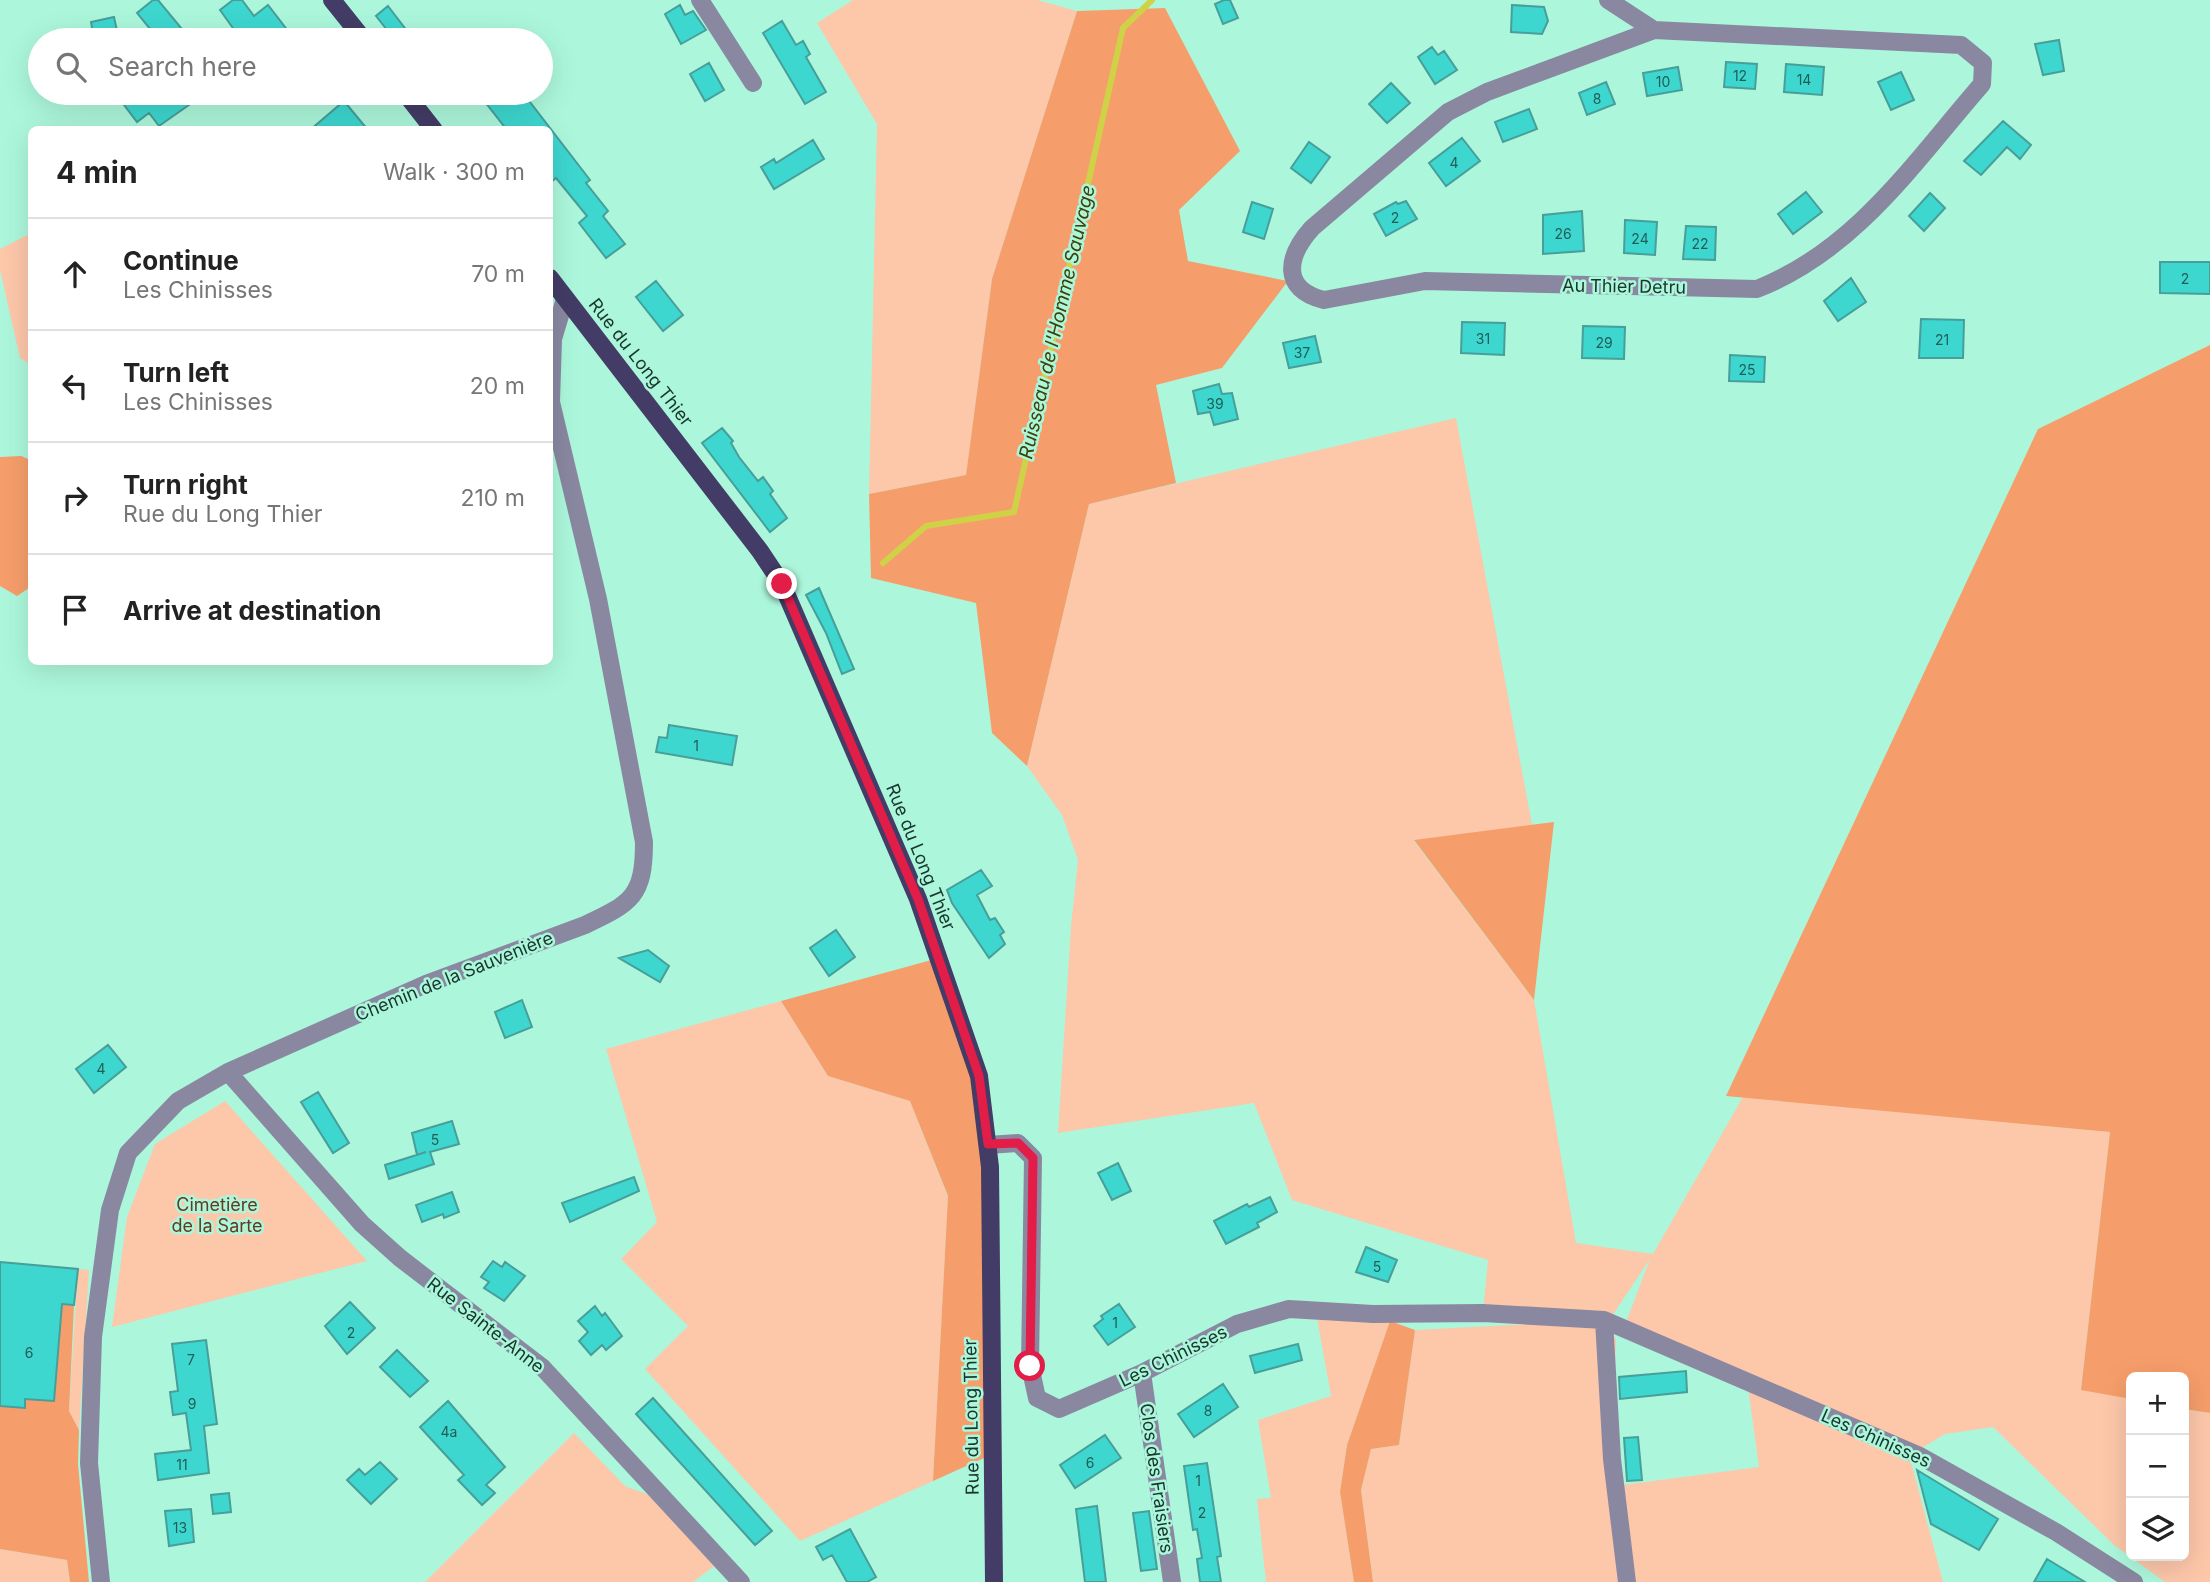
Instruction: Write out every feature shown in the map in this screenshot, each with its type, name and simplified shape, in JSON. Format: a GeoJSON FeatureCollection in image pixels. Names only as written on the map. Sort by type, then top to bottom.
{"type":"FeatureCollection","features":[{"type":"Feature","properties":{"kind":"main road"},"geometry":{"type":"LineString","coordinates":[[332,0],[354,28]]}},
{"type":"Feature","properties":{"kind":"main road"},"geometry":{"type":"LineString","coordinates":[[414,105],[431,126]]}},
{"type":"Feature","properties":{"kind":"main road","name":"Rue du Long Thier"},"geometry":{"type":"LineString","coordinates":[[553,282],[760,551],[782,584],[918,899],[979,1076],[988,1144],[994,1582]]}},
{"type":"Feature","properties":{"kind":"street"},"geometry":{"type":"LineString","coordinates":[[700,0],[753,83]]}},
{"type":"Feature","properties":{"kind":"street"},"geometry":{"type":"LineString","coordinates":[[1608,0],[1654,30]]}},
{"type":"Feature","properties":{"kind":"street","name":"Au Thier Detru"},"geometry":{"type":"LineString","coordinates":[[1654,30],[1961,46],[1983,62],[1982,84],[1868,216],[1838,244],[1792,275],[1757,289],[1425,281],[1324,300],[1310,297],[1297,285],[1291,268],[1296,247],[1312,228],[1448,112],[1487,92],[1654,30]]}},
{"type":"Feature","properties":{"kind":"street","name":"Chemin de la Sauvenière"},"geometry":{"type":"LineString","coordinates":[[553,338],[565,299]]}},
{"type":"Feature","properties":{"kind":"street","name":"Chemin de la Sauvenière"},"geometry":{"type":"LineString","coordinates":[[101,1582],[89,1463],[93,1337],[110,1210],[128,1153],[178,1101],[228,1072],[426,984],[586,925],[611,913],[635,896],[644,869],[644,842],[598,599],[553,410]]}},
{"type":"Feature","properties":{"kind":"street","name":"Rue Sainte-Anne"},"geometry":{"type":"LineString","coordinates":[[228,1072],[362,1224],[400,1258],[543,1368],[741,1582]]}},
{"type":"Feature","properties":{"kind":"street","name":"Les Chinisses"},"geometry":{"type":"LineString","coordinates":[[988,1144],[1018,1143],[1033,1158],[1030,1366],[1037,1398],[1059,1409],[1142,1373],[1237,1324],[1289,1309],[1373,1314],[1483,1313],[1604,1320],[1920,1456],[2056,1532],[2134,1582]]}},
{"type":"Feature","properties":{"kind":"street"},"geometry":{"type":"LineString","coordinates":[[1604,1320],[1612,1459],[1626,1582]]}},
{"type":"Feature","properties":{"kind":"street","name":"Clos des Fraisiers"},"geometry":{"type":"LineString","coordinates":[[1142,1373],[1172,1582]]}},
{"type":"Feature","properties":{"kind":"green space"},"geometry":{"type":"Polygon","coordinates":[[[853,0],[1037,0],[1077,11],[992,279],[966,475],[869,494],[877,124],[817,23],[853,0]]]}},
{"type":"Feature","properties":{"kind":"green space"},"geometry":{"type":"Polygon","coordinates":[[[28,235],[28,363],[20,358],[0,270],[0,249],[28,235]]]}},
{"type":"Feature","properties":{"kind":"green space"},"geometry":{"type":"Polygon","coordinates":[[[1456,418],[1532,825],[1414,841],[1534,1000],[1576,1243],[1653,1254],[1743,1097],[2110,1132],[2081,1389],[2126,1398],[2126,1554],[1993,1427],[1945,1434],[1920,1449],[1626,1322],[1650,1259],[1612,1316],[1483,1312],[1488,1260],[1292,1200],[1254,1103],[1058,1133],[1071,926],[1078,860],[1062,815],[1027,766],[1089,504],[1456,418]]]}},
{"type":"Feature","properties":{"kind":"green space"},"geometry":{"type":"Polygon","coordinates":[[[781,1001],[828,1076],[910,1101],[948,1197],[933,1481],[800,1541],[645,1369],[688,1326],[621,1259],[657,1222],[606,1049],[781,1001]]]}},
{"type":"Feature","properties":{"kind":"green space","name":"Cimetière de la Sarte"},"geometry":{"type":"Polygon","coordinates":[[[225,1101],[367,1261],[112,1327],[127,1217],[155,1144],[225,1101]]]}},
{"type":"Feature","properties":{"kind":"green space"},"geometry":{"type":"Polygon","coordinates":[[[78,1269],[89,1270],[79,1430],[69,1411],[78,1269]]]}},
{"type":"Feature","properties":{"kind":"green space"},"geometry":{"type":"Polygon","coordinates":[[[1317,1318],[1390,1321],[1347,1445],[1340,1492],[1354,1582],[1266,1582],[1257,1499],[1271,1498],[1258,1420],[1331,1396],[1317,1318]]]}},
{"type":"Feature","properties":{"kind":"green space"},"geometry":{"type":"Polygon","coordinates":[[[1604,1320],[1616,1339],[1612,1459],[1615,1486],[1759,1467],[1748,1387],[1911,1462],[1943,1582],[1373,1582],[1361,1490],[1371,1449],[1399,1445],[1415,1330],[1604,1320]]]}},
{"type":"Feature","properties":{"kind":"green space"},"geometry":{"type":"Polygon","coordinates":[[[2189,1410],[2210,1413],[2210,1582],[2165,1582],[2136,1561],[2189,1561],[2189,1410]]]}},
{"type":"Feature","properties":{"kind":"green space"},"geometry":{"type":"Polygon","coordinates":[[[574,1433],[625,1486],[667,1502],[721,1561],[693,1582],[425,1582],[574,1433]]]}},
{"type":"Feature","properties":{"kind":"green space"},"geometry":{"type":"Polygon","coordinates":[[[0,1549],[67,1560],[70,1582],[0,1582],[0,1549]]]}},
{"type":"Feature","properties":{"kind":"shaded area"},"geometry":{"type":"Polygon","coordinates":[[[1165,8],[1240,151],[1179,210],[1188,261],[1288,281],[1222,368],[1156,385],[1176,483],[1089,504],[1027,766],[992,733],[976,603],[871,578],[869,494],[966,475],[992,279],[1077,11],[1165,8]]]}},
{"type":"Feature","properties":{"kind":"shaded area"},"geometry":{"type":"Polygon","coordinates":[[[2210,345],[2210,1413],[2189,1410],[2189,1372],[2126,1372],[2126,1398],[2081,1390],[2110,1132],[1726,1096],[2038,429],[2210,345]]]}},
{"type":"Feature","properties":{"kind":"shaded area"},"geometry":{"type":"Polygon","coordinates":[[[21,456],[28,459],[28,589],[17,596],[0,586],[0,457],[21,456]]]}},
{"type":"Feature","properties":{"kind":"shaded area"},"geometry":{"type":"Polygon","coordinates":[[[1554,822],[1534,1000],[1414,840],[1554,822]]]}},
{"type":"Feature","properties":{"kind":"shaded area"},"geometry":{"type":"Polygon","coordinates":[[[939,958],[979,1075],[993,1454],[933,1481],[948,1196],[910,1101],[828,1076],[781,1001],[939,958]]]}},
{"type":"Feature","properties":{"kind":"shaded area"},"geometry":{"type":"Polygon","coordinates":[[[62,1304],[74,1305],[69,1411],[79,1430],[78,1464],[89,1582],[70,1582],[67,1560],[0,1549],[0,1406],[24,1408],[25,1399],[54,1401],[62,1304]]]}},
{"type":"Feature","properties":{"kind":"shaded area"},"geometry":{"type":"Polygon","coordinates":[[[1390,1321],[1415,1330],[1399,1445],[1371,1449],[1361,1490],[1373,1582],[1354,1582],[1340,1492],[1347,1445],[1390,1321]]]}},
{"type":"Feature","properties":{"kind":"building"},"geometry":{"type":"Polygon","coordinates":[[[153,0],[158,0],[181,28],[149,28],[137,13],[153,0]]]}},
{"type":"Feature","properties":{"kind":"building"},"geometry":{"type":"Polygon","coordinates":[[[233,0],[242,0],[254,16],[268,5],[286,28],[233,28],[220,10],[233,0]]]}},
{"type":"Feature","properties":{"kind":"building"},"geometry":{"type":"Polygon","coordinates":[[[1230,0],[1238,18],[1223,24],[1215,4],[1230,0]]]}},
{"type":"Feature","properties":{"kind":"building"},"geometry":{"type":"Polygon","coordinates":[[[680,5],[685,15],[693,11],[706,30],[681,44],[665,14],[680,5]]]}},
{"type":"Feature","properties":{"kind":"building"},"geometry":{"type":"Polygon","coordinates":[[[1512,5],[1544,7],[1548,21],[1542,34],[1511,32],[1512,5]]]}},
{"type":"Feature","properties":{"kind":"building"},"geometry":{"type":"Polygon","coordinates":[[[388,6],[405,28],[386,28],[376,16],[388,6]]]}},
{"type":"Feature","properties":{"kind":"building"},"geometry":{"type":"Polygon","coordinates":[[[114,17],[116,28],[92,28],[91,22],[114,17]]]}},
{"type":"Feature","properties":{"kind":"building"},"geometry":{"type":"Polygon","coordinates":[[[782,21],[796,45],[803,41],[810,54],[806,57],[826,92],[805,104],[763,33],[782,21]]]}},
{"type":"Feature","properties":{"kind":"building"},"geometry":{"type":"Polygon","coordinates":[[[2059,40],[2064,71],[2043,75],[2035,44],[2059,40]]]}},
{"type":"Feature","properties":{"kind":"building"},"geometry":{"type":"Polygon","coordinates":[[[1432,47],[1438,55],[1444,51],[1457,70],[1435,84],[1418,57],[1432,47]]]}},
{"type":"Feature","properties":{"kind":"building"},"geometry":{"type":"Polygon","coordinates":[[[1726,62],[1757,64],[1755,89],[1724,87],[1726,62]]]}},
{"type":"Feature","properties":{"kind":"building"},"geometry":{"type":"Polygon","coordinates":[[[709,63],[724,90],[705,101],[690,74],[709,63]]]}},
{"type":"Feature","properties":{"kind":"building"},"geometry":{"type":"Polygon","coordinates":[[[1786,64],[1824,67],[1822,95],[1784,92],[1786,64]]]}},
{"type":"Feature","properties":{"kind":"building"},"geometry":{"type":"Polygon","coordinates":[[[1678,67],[1682,90],[1647,96],[1643,73],[1678,67]]]}},
{"type":"Feature","properties":{"kind":"building"},"geometry":{"type":"Polygon","coordinates":[[[1901,72],[1914,100],[1891,110],[1878,82],[1901,72]]]}},
{"type":"Feature","properties":{"kind":"building"},"geometry":{"type":"Polygon","coordinates":[[[1606,82],[1615,104],[1587,115],[1579,93],[1606,82]]]}},
{"type":"Feature","properties":{"kind":"building"},"geometry":{"type":"Polygon","coordinates":[[[1391,83],[1410,103],[1387,123],[1369,104],[1391,83]]]}},
{"type":"Feature","properties":{"kind":"building"},"geometry":{"type":"Polygon","coordinates":[[[124,105],[189,105],[159,126],[149,113],[137,122],[124,105]]]}},
{"type":"Feature","properties":{"kind":"building"},"geometry":{"type":"Polygon","coordinates":[[[339,105],[347,105],[365,126],[315,126],[339,105]]]}},
{"type":"Feature","properties":{"kind":"building"},"geometry":{"type":"Polygon","coordinates":[[[487,105],[532,105],[548,126],[504,126],[487,105]]]}},
{"type":"Feature","properties":{"kind":"building"},"geometry":{"type":"Polygon","coordinates":[[[1529,109],[1537,129],[1503,142],[1495,122],[1529,109]]]}},
{"type":"Feature","properties":{"kind":"building"},"geometry":{"type":"Polygon","coordinates":[[[2003,121],[2031,145],[2020,159],[2007,147],[1981,175],[1964,161],[2003,121]]]}},
{"type":"Feature","properties":{"kind":"building"},"geometry":{"type":"Polygon","coordinates":[[[553,132],[590,180],[586,183],[608,211],[603,216],[625,244],[606,258],[579,223],[587,216],[556,178],[553,180],[553,132]]]}},
{"type":"Feature","properties":{"kind":"building"},"geometry":{"type":"Polygon","coordinates":[[[1462,138],[1480,161],[1446,186],[1429,163],[1462,138]]]}},
{"type":"Feature","properties":{"kind":"building"},"geometry":{"type":"Polygon","coordinates":[[[813,140],[824,159],[774,189],[761,167],[774,159],[776,163],[813,140]]]}},
{"type":"Feature","properties":{"kind":"building"},"geometry":{"type":"Polygon","coordinates":[[[1309,142],[1330,157],[1311,183],[1291,168],[1309,142]]]}},
{"type":"Feature","properties":{"kind":"building"},"geometry":{"type":"Polygon","coordinates":[[[1806,192],[1822,212],[1793,234],[1778,214],[1806,192]]]}},
{"type":"Feature","properties":{"kind":"building"},"geometry":{"type":"Polygon","coordinates":[[[1930,193],[1945,208],[1924,231],[1909,216],[1930,193]]]}},
{"type":"Feature","properties":{"kind":"building"},"geometry":{"type":"Polygon","coordinates":[[[1406,201],[1417,219],[1386,236],[1374,214],[1396,202],[1398,204],[1406,201]]]}},
{"type":"Feature","properties":{"kind":"building"},"geometry":{"type":"Polygon","coordinates":[[[1252,202],[1273,209],[1264,239],[1243,232],[1252,202]]]}},
{"type":"Feature","properties":{"kind":"building"},"geometry":{"type":"Polygon","coordinates":[[[1582,211],[1584,251],[1543,254],[1543,215],[1582,211]]]}},
{"type":"Feature","properties":{"kind":"building"},"geometry":{"type":"Polygon","coordinates":[[[1625,220],[1657,222],[1655,255],[1624,253],[1625,220]]]}},
{"type":"Feature","properties":{"kind":"building"},"geometry":{"type":"Polygon","coordinates":[[[1686,226],[1716,227],[1715,260],[1683,259],[1686,226]]]}},
{"type":"Feature","properties":{"kind":"building"},"geometry":{"type":"Polygon","coordinates":[[[2160,262],[2210,262],[2210,294],[2160,293],[2160,262]]]}},
{"type":"Feature","properties":{"kind":"building"},"geometry":{"type":"Polygon","coordinates":[[[1851,278],[1866,302],[1838,321],[1824,301],[1851,278]]]}},
{"type":"Feature","properties":{"kind":"building"},"geometry":{"type":"Polygon","coordinates":[[[656,281],[683,315],[663,331],[636,297],[656,281]]]}},
{"type":"Feature","properties":{"kind":"building"},"geometry":{"type":"Polygon","coordinates":[[[1921,319],[1964,320],[1963,358],[1919,358],[1921,319]]]}},
{"type":"Feature","properties":{"kind":"building"},"geometry":{"type":"Polygon","coordinates":[[[1462,322],[1505,323],[1504,355],[1461,353],[1462,322]]]}},
{"type":"Feature","properties":{"kind":"building"},"geometry":{"type":"Polygon","coordinates":[[[1583,326],[1625,327],[1624,359],[1582,358],[1583,326]]]}},
{"type":"Feature","properties":{"kind":"building"},"geometry":{"type":"Polygon","coordinates":[[[1315,336],[1321,362],[1289,368],[1283,343],[1315,336]]]}},
{"type":"Feature","properties":{"kind":"building"},"geometry":{"type":"Polygon","coordinates":[[[1730,355],[1765,357],[1764,382],[1729,381],[1730,355]]]}},
{"type":"Feature","properties":{"kind":"building"},"geometry":{"type":"Polygon","coordinates":[[[1219,384],[1222,394],[1232,393],[1238,419],[1214,425],[1210,412],[1198,414],[1193,391],[1219,384]]]}},
{"type":"Feature","properties":{"kind":"building"},"geometry":{"type":"Polygon","coordinates":[[[722,428],[733,441],[731,443],[739,457],[758,481],[763,477],[773,491],[770,494],[787,518],[770,532],[702,443],[722,428]]]}},
{"type":"Feature","properties":{"kind":"building"},"geometry":{"type":"Polygon","coordinates":[[[819,588],[854,669],[842,674],[826,633],[806,595],[819,588]]]}},
{"type":"Feature","properties":{"kind":"building"},"geometry":{"type":"Polygon","coordinates":[[[669,725],[737,736],[732,765],[656,752],[659,737],[667,738],[669,725]]]}},
{"type":"Feature","properties":{"kind":"building"},"geometry":{"type":"Polygon","coordinates":[[[981,870],[992,886],[977,895],[990,920],[995,918],[1004,932],[1000,935],[1005,944],[989,958],[952,903],[947,890],[981,870]]]}},
{"type":"Feature","properties":{"kind":"building"},"geometry":{"type":"Polygon","coordinates":[[[836,930],[855,957],[829,976],[810,948],[836,930]]]}},
{"type":"Feature","properties":{"kind":"building"},"geometry":{"type":"Polygon","coordinates":[[[648,950],[669,966],[660,982],[619,958],[648,950]]]}},
{"type":"Feature","properties":{"kind":"building"},"geometry":{"type":"Polygon","coordinates":[[[522,1000],[532,1027],[505,1038],[495,1012],[522,1000]]]}},
{"type":"Feature","properties":{"kind":"building"},"geometry":{"type":"Polygon","coordinates":[[[108,1045],[126,1067],[94,1093],[76,1069],[108,1045]]]}},
{"type":"Feature","properties":{"kind":"building"},"geometry":{"type":"Polygon","coordinates":[[[318,1092],[349,1143],[333,1153],[301,1102],[318,1092]]]}},
{"type":"Feature","properties":{"kind":"building"},"geometry":{"type":"Polygon","coordinates":[[[452,1121],[459,1144],[430,1152],[434,1164],[389,1179],[385,1165],[417,1155],[412,1133],[452,1121]]]}},
{"type":"Feature","properties":{"kind":"building"},"geometry":{"type":"Polygon","coordinates":[[[1118,1163],[1131,1191],[1112,1200],[1098,1173],[1118,1163]]]}},
{"type":"Feature","properties":{"kind":"building"},"geometry":{"type":"Polygon","coordinates":[[[634,1177],[639,1191],[570,1222],[562,1203],[634,1177]]]}},
{"type":"Feature","properties":{"kind":"building"},"geometry":{"type":"Polygon","coordinates":[[[452,1192],[459,1212],[444,1218],[443,1214],[422,1222],[416,1205],[452,1192]]]}},
{"type":"Feature","properties":{"kind":"building"},"geometry":{"type":"Polygon","coordinates":[[[1270,1197],[1277,1212],[1257,1223],[1259,1227],[1226,1244],[1214,1221],[1247,1204],[1249,1207],[1270,1197]]]}},
{"type":"Feature","properties":{"kind":"building"},"geometry":{"type":"Polygon","coordinates":[[[1366,1247],[1397,1260],[1388,1282],[1356,1272],[1366,1247]]]}},
{"type":"Feature","properties":{"kind":"building"},"geometry":{"type":"Polygon","coordinates":[[[493,1261],[502,1267],[505,1262],[525,1276],[504,1301],[484,1288],[489,1282],[481,1277],[493,1261]]]}},
{"type":"Feature","properties":{"kind":"building"},"geometry":{"type":"Polygon","coordinates":[[[0,1262],[78,1269],[74,1305],[62,1304],[54,1401],[25,1399],[25,1408],[0,1406],[0,1262]]]}},
{"type":"Feature","properties":{"kind":"building"},"geometry":{"type":"Polygon","coordinates":[[[350,1302],[375,1328],[347,1354],[325,1326],[350,1302]]]}},
{"type":"Feature","properties":{"kind":"building"},"geometry":{"type":"Polygon","coordinates":[[[1119,1304],[1135,1327],[1108,1345],[1094,1326],[1103,1319],[1101,1316],[1119,1304]]]}},
{"type":"Feature","properties":{"kind":"building"},"geometry":{"type":"Polygon","coordinates":[[[595,1306],[602,1316],[605,1313],[622,1336],[606,1350],[602,1345],[591,1355],[579,1341],[588,1332],[578,1321],[595,1306]]]}},
{"type":"Feature","properties":{"kind":"building"},"geometry":{"type":"Polygon","coordinates":[[[206,1340],[217,1424],[204,1426],[209,1473],[158,1480],[155,1454],[191,1450],[186,1413],[173,1415],[170,1392],[178,1391],[172,1344],[206,1340]]]}},
{"type":"Feature","properties":{"kind":"building"},"geometry":{"type":"Polygon","coordinates":[[[1298,1344],[1302,1360],[1255,1373],[1250,1356],[1298,1344]]]}},
{"type":"Feature","properties":{"kind":"building"},"geometry":{"type":"Polygon","coordinates":[[[397,1350],[428,1381],[410,1397],[380,1367],[397,1350]]]}},
{"type":"Feature","properties":{"kind":"building"},"geometry":{"type":"Polygon","coordinates":[[[1686,1371],[1687,1392],[1620,1399],[1619,1377],[1686,1371]]]}},
{"type":"Feature","properties":{"kind":"building"},"geometry":{"type":"Polygon","coordinates":[[[1223,1384],[1238,1407],[1194,1437],[1178,1414],[1223,1384]]]}},
{"type":"Feature","properties":{"kind":"building"},"geometry":{"type":"Polygon","coordinates":[[[653,1398],[772,1531],[755,1545],[636,1414],[653,1398]]]}},
{"type":"Feature","properties":{"kind":"building"},"geometry":{"type":"Polygon","coordinates":[[[448,1401],[505,1467],[486,1485],[495,1493],[482,1505],[458,1480],[464,1475],[420,1427],[448,1401]]]}},
{"type":"Feature","properties":{"kind":"building"},"geometry":{"type":"Polygon","coordinates":[[[1105,1435],[1121,1458],[1075,1488],[1060,1465],[1105,1435]]]}},
{"type":"Feature","properties":{"kind":"building"},"geometry":{"type":"Polygon","coordinates":[[[1638,1437],[1642,1480],[1627,1481],[1624,1438],[1638,1437]]]}},
{"type":"Feature","properties":{"kind":"building"},"geometry":{"type":"Polygon","coordinates":[[[380,1462],[397,1479],[371,1504],[347,1480],[359,1469],[365,1475],[380,1462]]]}},
{"type":"Feature","properties":{"kind":"building"},"geometry":{"type":"Polygon","coordinates":[[[1207,1463],[1221,1556],[1217,1557],[1221,1582],[1200,1582],[1197,1559],[1202,1558],[1197,1529],[1193,1530],[1184,1466],[1207,1463]]]}},
{"type":"Feature","properties":{"kind":"building"},"geometry":{"type":"Polygon","coordinates":[[[1917,1470],[1998,1519],[1979,1550],[1931,1524],[1917,1470]]]}},
{"type":"Feature","properties":{"kind":"building"},"geometry":{"type":"Polygon","coordinates":[[[229,1493],[231,1512],[213,1514],[211,1495],[229,1493]]]}},
{"type":"Feature","properties":{"kind":"building"},"geometry":{"type":"Polygon","coordinates":[[[1097,1506],[1106,1582],[1085,1582],[1076,1509],[1097,1506]]]}},
{"type":"Feature","properties":{"kind":"building"},"geometry":{"type":"Polygon","coordinates":[[[191,1509],[194,1542],[169,1546],[165,1511],[191,1509]]]}},
{"type":"Feature","properties":{"kind":"building"},"geometry":{"type":"Polygon","coordinates":[[[1149,1511],[1157,1569],[1141,1571],[1133,1513],[1149,1511]]]}},
{"type":"Feature","properties":{"kind":"building"},"geometry":{"type":"Polygon","coordinates":[[[850,1529],[876,1577],[867,1582],[847,1582],[832,1555],[823,1560],[816,1547],[850,1529]]]}},
{"type":"Feature","properties":{"kind":"building"},"geometry":{"type":"Polygon","coordinates":[[[2047,1559],[2085,1582],[2034,1582],[2047,1559]]]}},
{"type":"Feature","properties":{"kind":"waterway","name":"Ruisseau de l'Homme Sauvage"},"geometry":{"type":"LineString","coordinates":[[883,563],[926,526],[1014,512],[1123,28],[1152,0]]}},
{"type":"Feature","properties":{"kind":"route"},"geometry":{"type":"LineString","coordinates":[[782,584],[918,899],[979,1076],[988,1144],[1018,1143],[1033,1158],[1030,1366]]}}]}
